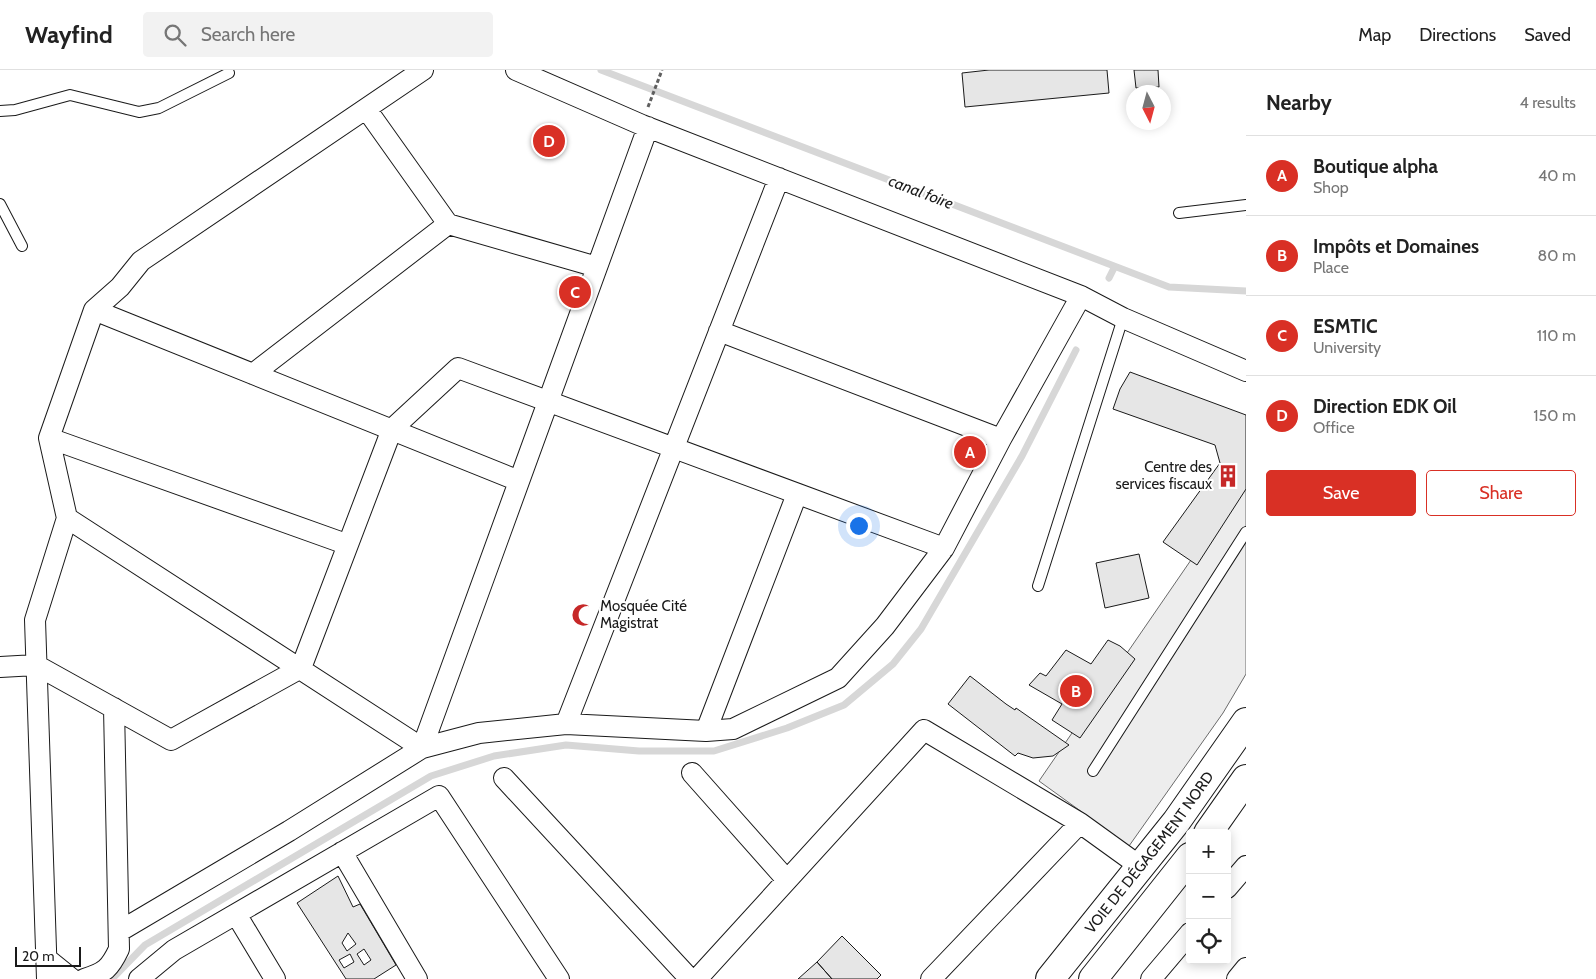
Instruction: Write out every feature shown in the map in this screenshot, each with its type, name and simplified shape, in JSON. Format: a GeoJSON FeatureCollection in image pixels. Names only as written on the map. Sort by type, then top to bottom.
{"type":"FeatureCollection","features":[{"type":"Feature","properties":{"kind":"highway","name":"VOIE DE DÉGAGEMENT NORD"},"geometry":{"type":"LineString","coordinates":[[1050,979],[1176,822],[1246,722]]}},
{"type":"Feature","properties":{"kind":"highway"},"geometry":{"type":"LineString","coordinates":[[1211,829],[1246,779]]}},
{"type":"Feature","properties":{"kind":"highway"},"geometry":{"type":"LineString","coordinates":[[1093,979],[1186,863]]}},
{"type":"Feature","properties":{"kind":"street"},"geometry":{"type":"LineString","coordinates":[[47,979],[34,620],[67,518],[49,438],[94,310],[120,287],[140,261],[367,110],[423,70]]}},
{"type":"Feature","properties":{"kind":"street"},"geometry":{"type":"LineString","coordinates":[[516,70],[648,119],[779,178],[1081,296],[1124,318],[1246,371]]}},
{"type":"Feature","properties":{"kind":"street"},"geometry":{"type":"LineString","coordinates":[[367,110],[448,224],[597,268]]}},
{"type":"Feature","properties":{"kind":"street"},"geometry":{"type":"LineString","coordinates":[[422,748],[597,268],[648,119]]}},
{"type":"Feature","properties":{"kind":"street"},"geometry":{"type":"LineString","coordinates":[[566,724],[779,178]]}},
{"type":"Feature","properties":{"kind":"street"},"geometry":{"type":"LineString","coordinates":[[253,374],[448,224]]}},
{"type":"Feature","properties":{"kind":"street"},"geometry":{"type":"LineString","coordinates":[[120,931],[289,831],[422,748],[479,733],[566,724],[706,731],[733,729],[838,678],[886,626],[944,548],[1001,439],[1081,296]]}},
{"type":"Feature","properties":{"kind":"street"},"geometry":{"type":"LineString","coordinates":[[94,310],[519,481]]}},
{"type":"Feature","properties":{"kind":"street"},"geometry":{"type":"LineString","coordinates":[[719,331],[1001,439]]}},
{"type":"Feature","properties":{"kind":"street"},"geometry":{"type":"LineString","coordinates":[[0,667],[36,665],[171,740],[301,668],[346,544],[392,429],[458,368],[944,548]]}},
{"type":"Feature","properties":{"kind":"street"},"geometry":{"type":"LineString","coordinates":[[49,438],[346,544]]}},
{"type":"Feature","properties":{"kind":"street"},"geometry":{"type":"LineString","coordinates":[[706,731],[797,494]]}},
{"type":"Feature","properties":{"kind":"street"},"geometry":{"type":"LineString","coordinates":[[67,518],[422,748]]}},
{"type":"Feature","properties":{"kind":"street"},"geometry":{"type":"LineString","coordinates":[[84,979],[101,974],[112,963],[119,949],[114,708]]}},
{"type":"Feature","properties":{"kind":"street"},"geometry":{"type":"LineString","coordinates":[[697,979],[786,879],[924,730],[1080,823],[1141,867]]}},
{"type":"Feature","properties":{"kind":"street"},"geometry":{"type":"LineString","coordinates":[[692,772],[786,879]]}},
{"type":"Feature","properties":{"kind":"street"},"geometry":{"type":"LineString","coordinates":[[504,778],[690,979]]}},
{"type":"Feature","properties":{"kind":"street"},"geometry":{"type":"LineString","coordinates":[[139,979],[174,950],[439,796],[559,979]]}},
{"type":"Feature","properties":{"kind":"street"},"geometry":{"type":"LineString","coordinates":[[931,979],[1080,823]]}},
{"type":"Feature","properties":{"kind":"street"},"geometry":{"type":"LineString","coordinates":[[342,852],[417,979]]}},
{"type":"Feature","properties":{"kind":"street"},"geometry":{"type":"LineString","coordinates":[[1231,883],[1246,866]]}},
{"type":"Feature","properties":{"kind":"street"},"geometry":{"type":"LineString","coordinates":[[236,914],[275,979]]}},
{"type":"Feature","properties":{"kind":"street"},"geometry":{"type":"LineString","coordinates":[[1150,979],[1186,938]]}},
{"type":"Feature","properties":{"kind":"street"},"geometry":{"type":"LineString","coordinates":[[46,958],[72,979]]}},
{"type":"Feature","properties":{"kind":"street"},"geometry":{"type":"LineString","coordinates":[[1237,979],[1246,968]]}},
{"type":"Feature","properties":{"kind":"lane"},"geometry":{"type":"LineString","coordinates":[[0,111],[16,110],[70,95],[139,112],[159,108],[228,73]]}},
{"type":"Feature","properties":{"kind":"lane"},"geometry":{"type":"LineString","coordinates":[[0,204],[22,246]]}},
{"type":"Feature","properties":{"kind":"lane"},"geometry":{"type":"LineString","coordinates":[[1179,213],[1246,205]]}},
{"type":"Feature","properties":{"kind":"lane"},"geometry":{"type":"LineString","coordinates":[[1038,586],[1124,318]]}},
{"type":"Feature","properties":{"kind":"lane"},"geometry":{"type":"LineString","coordinates":[[1093,771],[1246,532]]}},
{"type":"Feature","properties":{"kind":"path"},"geometry":{"type":"LineString","coordinates":[[648,119],[662,70]]}},
{"type":"Feature","properties":{"kind":"shaded area"},"geometry":{"type":"Polygon","coordinates":[[[1246,480],[1246,674],[1223,713],[1129,846],[1039,781],[1246,480]]]}},
{"type":"Feature","properties":{"kind":"building"},"geometry":{"type":"Polygon","coordinates":[[[989,70],[1107,70],[1109,93],[965,107],[962,73],[989,70]]]}},
{"type":"Feature","properties":{"kind":"building"},"geometry":{"type":"Polygon","coordinates":[[[1134,70],[1158,70],[1159,85],[1136,85],[1134,70]]]}},
{"type":"Feature","properties":{"kind":"building","name":"Centre des services fiscaux"},"geometry":{"type":"Polygon","coordinates":[[[1130,372],[1246,415],[1246,489],[1197,565],[1163,542],[1220,463],[1215,445],[1113,409],[1120,389],[1130,372]]]}},
{"type":"Feature","properties":{"kind":"building"},"geometry":{"type":"Polygon","coordinates":[[[1139,554],[1149,598],[1105,608],[1096,563],[1139,554]]]}},
{"type":"Feature","properties":{"kind":"building"},"geometry":{"type":"Polygon","coordinates":[[[1108,640],[1120,646],[1135,659],[1080,738],[1052,720],[1062,704],[1029,685],[1040,673],[1046,676],[1066,650],[1091,664],[1108,640]]]}},
{"type":"Feature","properties":{"kind":"building"},"geometry":{"type":"Polygon","coordinates":[[[970,676],[1006,704],[1015,710],[1016,708],[1069,745],[1053,756],[1033,758],[1018,753],[1015,756],[948,704],[970,676]]]}},
{"type":"Feature","properties":{"kind":"building"},"geometry":{"type":"Polygon","coordinates":[[[338,876],[353,907],[360,904],[396,965],[374,979],[346,979],[297,903],[338,876]],[[348,933],[342,943],[347,951],[356,944],[348,933]],[[364,949],[357,954],[364,965],[371,960],[364,949]],[[350,954],[339,960],[344,968],[354,962],[350,954]]]}},
{"type":"Feature","properties":{"kind":"building"},"geometry":{"type":"Polygon","coordinates":[[[842,936],[881,975],[877,979],[832,979],[817,962],[842,936]]]}},
{"type":"Feature","properties":{"kind":"building"},"geometry":{"type":"Polygon","coordinates":[[[817,962],[832,979],[798,979],[817,962]]]}},
{"type":"Feature","properties":{"kind":"waterway","name":"canal foire"},"geometry":{"type":"LineString","coordinates":[[601,70],[1169,287],[1246,291]]}},
{"type":"Feature","properties":{"kind":"waterway"},"geometry":{"type":"LineString","coordinates":[[1109,278],[1114,268]]}},
{"type":"Feature","properties":{"kind":"waterway"},"geometry":{"type":"LineString","coordinates":[[112,979],[145,945],[431,776],[494,756],[566,745],[639,751],[714,751],[787,728],[844,705],[893,664],[921,629],[1022,456],[1076,350]]}},
{"type":"Feature","properties":{"kind":"place","name":"Direction EDK Oil"},"geometry":{"type":"Point","coordinates":[549,141]}},
{"type":"Feature","properties":{"kind":"place","name":"ESMTIC"},"geometry":{"type":"Point","coordinates":[575,292]}},
{"type":"Feature","properties":{"kind":"place","name":"Boutique alpha"},"geometry":{"type":"Point","coordinates":[970,452]}},
{"type":"Feature","properties":{"kind":"place","name":"Centre des services fiscaux"},"geometry":{"type":"Point","coordinates":[1228,476]}},
{"type":"Feature","properties":{"kind":"place","name":"Mosquée Cité Magistrat"},"geometry":{"type":"Point","coordinates":[583,615]}},
{"type":"Feature","properties":{"kind":"place","name":"Impôts et Domaines"},"geometry":{"type":"Point","coordinates":[1076,691]}}]}
